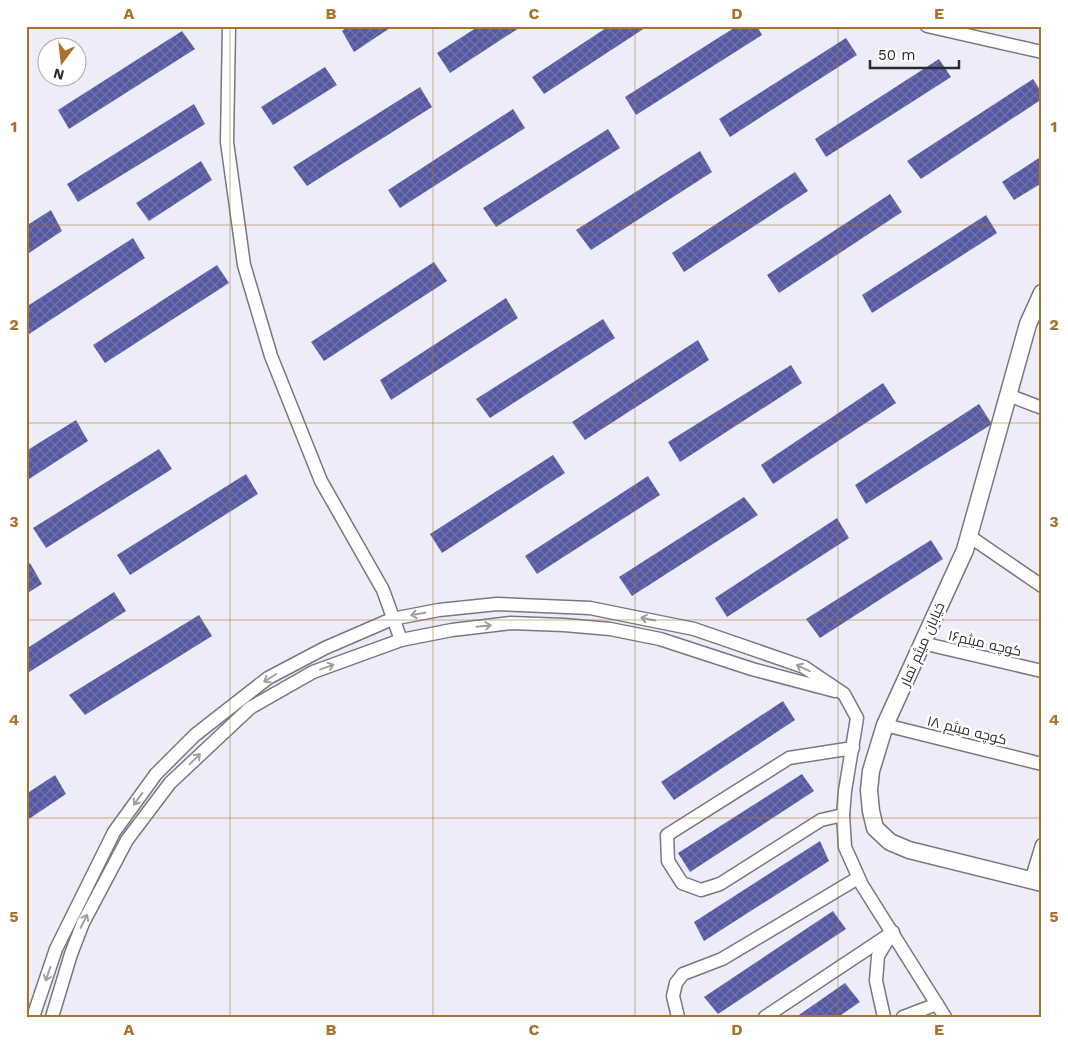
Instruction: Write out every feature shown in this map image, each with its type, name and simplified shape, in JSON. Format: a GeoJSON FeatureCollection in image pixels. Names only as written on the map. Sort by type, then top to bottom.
{"type":"FeatureCollection","features":[{"type":"Feature","properties":{"kind":"street"},"geometry":{"type":"LineString","coordinates":[[229,26],[227,142],[244,265],[271,356],[321,481],[383,590],[401,640]]}},
{"type":"Feature","properties":{"kind":"street"},"geometry":{"type":"LineString","coordinates":[[927,26],[1042,52]]}},
{"type":"Feature","properties":{"kind":"street","name":"خیابان میثم تمار"},"geometry":{"type":"LineString","coordinates":[[1036,882],[909,850],[890,842],[875,828],[869,790],[871,771],[885,726],[965,550],[1028,324],[1042,293]]}},
{"type":"Feature","properties":{"kind":"street"},"geometry":{"type":"LineString","coordinates":[[1008,395],[1042,408]]}},
{"type":"Feature","properties":{"kind":"street"},"geometry":{"type":"LineString","coordinates":[[969,536],[1042,586]]}},
{"type":"Feature","properties":{"kind":"street"},"geometry":{"type":"LineString","coordinates":[[34,1017],[56,949],[114,832],[156,774],[195,735],[268,678],[325,648],[392,619],[439,610],[497,604],[590,608],[694,629],[804,668],[844,694],[858,718],[845,791],[843,815],[845,847],[858,878],[945,1017]]}},
{"type":"Feature","properties":{"kind":"street"},"geometry":{"type":"LineString","coordinates":[[52,1017],[71,954],[83,923],[127,840],[170,783],[250,708],[313,672],[401,640],[452,630],[511,623],[610,629],[660,639],[800,683],[844,694]]}},
{"type":"Feature","properties":{"kind":"street","name":"کوچه میثم۱۶"},"geometry":{"type":"LineString","coordinates":[[922,643],[1042,671]]}},
{"type":"Feature","properties":{"kind":"street","name":"کوچه میثم ۱۸"},"geometry":{"type":"LineString","coordinates":[[885,726],[1042,764]]}},
{"type":"Feature","properties":{"kind":"street"},"geometry":{"type":"LineString","coordinates":[[843,815],[821,820],[720,884],[701,890],[682,883],[668,861],[667,836],[789,758],[853,748]]}},
{"type":"Feature","properties":{"kind":"street"},"geometry":{"type":"LineString","coordinates":[[156,774],[170,783]]}},
{"type":"Feature","properties":{"kind":"street"},"geometry":{"type":"LineString","coordinates":[[1036,882],[1042,845]]}},
{"type":"Feature","properties":{"kind":"street"},"geometry":{"type":"LineString","coordinates":[[678,1017],[672,996],[676,982],[683,974],[722,958],[858,878]]}},
{"type":"Feature","properties":{"kind":"street"},"geometry":{"type":"LineString","coordinates":[[765,1017],[893,932]]}},
{"type":"Feature","properties":{"kind":"street"},"geometry":{"type":"LineString","coordinates":[[884,1017],[876,981],[878,956],[893,932]]}},
{"type":"Feature","properties":{"kind":"street"},"geometry":{"type":"LineString","coordinates":[[56,949],[71,954]]}},
{"type":"Feature","properties":{"kind":"street"},"geometry":{"type":"LineString","coordinates":[[903,1017],[937,1004]]}},
{"type":"Feature","properties":{"kind":"building"},"geometry":{"type":"Polygon","coordinates":[[[349,26],[393,26],[354,52],[342,31],[349,26]]]}},
{"type":"Feature","properties":{"kind":"building"},"geometry":{"type":"Polygon","coordinates":[[[479,26],[522,26],[450,73],[437,53],[479,26]]]}},
{"type":"Feature","properties":{"kind":"building"},"geometry":{"type":"Polygon","coordinates":[[[609,26],[648,26],[544,94],[532,77],[609,26]]]}},
{"type":"Feature","properties":{"kind":"building"},"geometry":{"type":"Polygon","coordinates":[[[737,26],[757,26],[762,35],[636,115],[625,97],[737,26]]]}},
{"type":"Feature","properties":{"kind":"building"},"geometry":{"type":"Polygon","coordinates":[[[182,31],[195,49],[69,129],[58,110],[182,31]]]}},
{"type":"Feature","properties":{"kind":"building"},"geometry":{"type":"Polygon","coordinates":[[[846,38],[857,55],[730,137],[719,119],[846,38]]]}},
{"type":"Feature","properties":{"kind":"building"},"geometry":{"type":"Polygon","coordinates":[[[939,59],[951,77],[826,157],[815,139],[939,59]]]}},
{"type":"Feature","properties":{"kind":"building"},"geometry":{"type":"Polygon","coordinates":[[[325,67],[337,85],[273,125],[261,107],[325,67]]]}},
{"type":"Feature","properties":{"kind":"building"},"geometry":{"type":"Polygon","coordinates":[[[1033,79],[1042,93],[1042,99],[921,179],[907,161],[1033,79]]]}},
{"type":"Feature","properties":{"kind":"building"},"geometry":{"type":"Polygon","coordinates":[[[420,87],[432,107],[307,186],[293,167],[420,87]]]}},
{"type":"Feature","properties":{"kind":"building"},"geometry":{"type":"Polygon","coordinates":[[[194,104],[205,124],[78,202],[67,184],[194,104]]]}},
{"type":"Feature","properties":{"kind":"building"},"geometry":{"type":"Polygon","coordinates":[[[513,109],[525,128],[400,208],[388,190],[513,109]]]}},
{"type":"Feature","properties":{"kind":"building"},"geometry":{"type":"Polygon","coordinates":[[[608,129],[620,148],[496,227],[483,208],[608,129]]]}},
{"type":"Feature","properties":{"kind":"building"},"geometry":{"type":"Polygon","coordinates":[[[700,151],[712,172],[591,250],[576,230],[700,151]]]}},
{"type":"Feature","properties":{"kind":"building"},"geometry":{"type":"Polygon","coordinates":[[[1042,156],[1042,183],[1014,200],[1002,182],[1042,156]]]}},
{"type":"Feature","properties":{"kind":"building"},"geometry":{"type":"Polygon","coordinates":[[[201,161],[212,180],[149,221],[136,203],[201,161]]]}},
{"type":"Feature","properties":{"kind":"building"},"geometry":{"type":"Polygon","coordinates":[[[795,172],[808,191],[684,272],[672,253],[795,172]]]}},
{"type":"Feature","properties":{"kind":"building"},"geometry":{"type":"Polygon","coordinates":[[[890,194],[902,212],[779,293],[767,275],[890,194]]]}},
{"type":"Feature","properties":{"kind":"building"},"geometry":{"type":"Polygon","coordinates":[[[51,210],[62,231],[26,255],[26,226],[51,210]]]}},
{"type":"Feature","properties":{"kind":"building"},"geometry":{"type":"Polygon","coordinates":[[[986,215],[997,233],[872,313],[862,295],[986,215]]]}},
{"type":"Feature","properties":{"kind":"building"},"geometry":{"type":"Polygon","coordinates":[[[133,238],[145,258],[26,336],[26,307],[133,238]]]}},
{"type":"Feature","properties":{"kind":"building"},"geometry":{"type":"Polygon","coordinates":[[[434,262],[447,281],[324,361],[311,342],[434,262]]]}},
{"type":"Feature","properties":{"kind":"building"},"geometry":{"type":"Polygon","coordinates":[[[217,265],[229,283],[105,363],[93,345],[217,265]]]}},
{"type":"Feature","properties":{"kind":"building"},"geometry":{"type":"Polygon","coordinates":[[[506,298],[518,318],[391,400],[380,380],[506,298]]]}},
{"type":"Feature","properties":{"kind":"building"},"geometry":{"type":"Polygon","coordinates":[[[603,319],[615,338],[490,418],[476,399],[603,319]]]}},
{"type":"Feature","properties":{"kind":"building"},"geometry":{"type":"Polygon","coordinates":[[[698,340],[709,360],[585,440],[572,422],[698,340]]]}},
{"type":"Feature","properties":{"kind":"building"},"geometry":{"type":"Polygon","coordinates":[[[791,365],[802,383],[680,462],[668,442],[791,365]]]}},
{"type":"Feature","properties":{"kind":"building"},"geometry":{"type":"Polygon","coordinates":[[[883,383],[896,403],[773,484],[761,465],[883,383]]]}},
{"type":"Feature","properties":{"kind":"building"},"geometry":{"type":"Polygon","coordinates":[[[979,404],[992,424],[866,504],[855,485],[979,404]]]}},
{"type":"Feature","properties":{"kind":"building"},"geometry":{"type":"Polygon","coordinates":[[[76,420],[88,441],[26,481],[26,451],[76,420]]]}},
{"type":"Feature","properties":{"kind":"building"},"geometry":{"type":"Polygon","coordinates":[[[159,449],[172,469],[46,548],[33,528],[159,449]]]}},
{"type":"Feature","properties":{"kind":"building"},"geometry":{"type":"Polygon","coordinates":[[[553,455],[565,473],[442,553],[430,534],[553,455]]]}},
{"type":"Feature","properties":{"kind":"building"},"geometry":{"type":"Polygon","coordinates":[[[246,474],[258,494],[130,575],[117,555],[246,474]]]}},
{"type":"Feature","properties":{"kind":"building"},"geometry":{"type":"Polygon","coordinates":[[[648,476],[660,495],[537,574],[525,556],[648,476]]]}},
{"type":"Feature","properties":{"kind":"building"},"geometry":{"type":"Polygon","coordinates":[[[744,497],[758,515],[632,596],[619,577],[744,497]]]}},
{"type":"Feature","properties":{"kind":"building"},"geometry":{"type":"Polygon","coordinates":[[[837,518],[849,538],[727,617],[715,598],[837,518]]]}},
{"type":"Feature","properties":{"kind":"building"},"geometry":{"type":"Polygon","coordinates":[[[931,540],[943,559],[820,638],[806,619],[931,540]]]}},
{"type":"Feature","properties":{"kind":"building"},"geometry":{"type":"Polygon","coordinates":[[[30,563],[42,584],[26,594],[26,566],[30,563]]]}},
{"type":"Feature","properties":{"kind":"building"},"geometry":{"type":"Polygon","coordinates":[[[114,592],[126,611],[26,674],[26,649],[114,592]]]}},
{"type":"Feature","properties":{"kind":"building"},"geometry":{"type":"Polygon","coordinates":[[[199,615],[212,636],[85,715],[69,695],[199,615]]]}},
{"type":"Feature","properties":{"kind":"building"},"geometry":{"type":"Polygon","coordinates":[[[783,701],[795,720],[674,800],[661,782],[783,701]]]}},
{"type":"Feature","properties":{"kind":"building"},"geometry":{"type":"Polygon","coordinates":[[[802,774],[814,791],[690,872],[678,853],[802,774]]]}},
{"type":"Feature","properties":{"kind":"building"},"geometry":{"type":"Polygon","coordinates":[[[55,775],[66,794],[26,821],[26,794],[55,775]]]}},
{"type":"Feature","properties":{"kind":"building"},"geometry":{"type":"Polygon","coordinates":[[[820,841],[829,861],[704,941],[694,922],[820,841]]]}},
{"type":"Feature","properties":{"kind":"building"},"geometry":{"type":"Polygon","coordinates":[[[833,911],[846,929],[718,1014],[704,997],[833,911]]]}},
{"type":"Feature","properties":{"kind":"building"},"geometry":{"type":"Polygon","coordinates":[[[845,983],[860,1002],[838,1017],[796,1017],[845,983]]]}}]}
